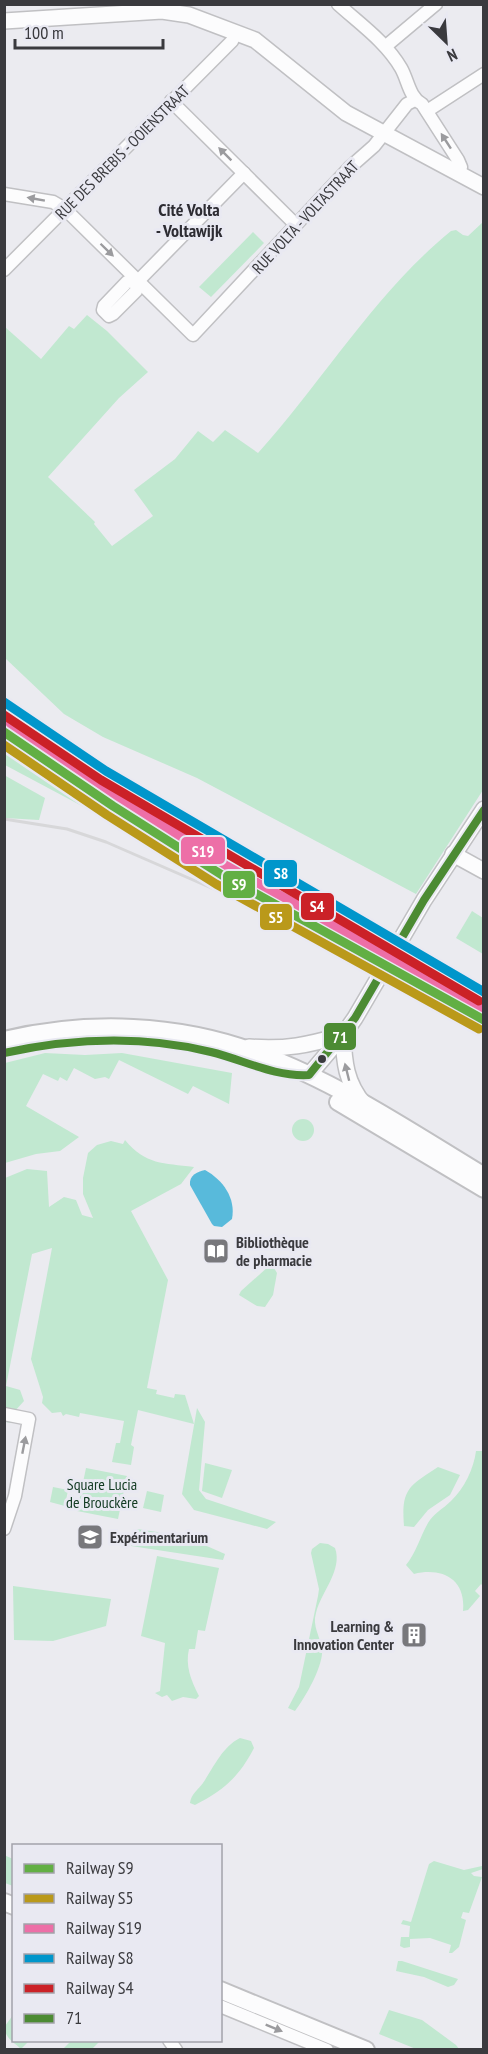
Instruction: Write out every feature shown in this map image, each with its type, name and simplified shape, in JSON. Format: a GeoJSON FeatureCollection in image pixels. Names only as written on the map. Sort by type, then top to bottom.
{"type":"FeatureCollection","features":[{"type":"Feature","properties":{"kind":"main road"},"geometry":{"type":"LineString","coordinates":[[4,1040],[35,1032],[138,1028],[199,1037],[237,1046],[309,1075],[364,1104],[483,1176]]}},
{"type":"Feature","properties":{"kind":"main road"},"geometry":{"type":"LineString","coordinates":[[309,1075],[317,1088],[332,1098],[483,1189]]}},
{"type":"Feature","properties":{"kind":"main road"},"geometry":{"type":"LineString","coordinates":[[222,1991],[366,2049]]}},
{"type":"Feature","properties":{"kind":"street"},"geometry":{"type":"LineString","coordinates":[[338,4],[386,46],[403,71],[415,100],[422,104],[458,160],[461,167],[459,172]]}},
{"type":"Feature","properties":{"kind":"street"},"geometry":{"type":"LineString","coordinates":[[386,46],[436,4]]}},
{"type":"Feature","properties":{"kind":"street"},"geometry":{"type":"LineString","coordinates":[[4,21],[180,7],[255,40],[346,113],[459,172],[483,188]]}},
{"type":"Feature","properties":{"kind":"street","name":"RUE DES BREBIS - OOIENSTRAAT"},"geometry":{"type":"LineString","coordinates":[[4,270],[232,41],[236,32]]}},
{"type":"Feature","properties":{"kind":"street"},"geometry":{"type":"LineString","coordinates":[[427,111],[483,74]]}},
{"type":"Feature","properties":{"kind":"street","name":"RUE VOLTA - VOLTASTRAAT"},"geometry":{"type":"LineString","coordinates":[[138,281],[193,335],[349,168],[375,146],[406,104],[415,100]]}},
{"type":"Feature","properties":{"kind":"street"},"geometry":{"type":"LineString","coordinates":[[171,101],[297,225]]}},
{"type":"Feature","properties":{"kind":"street"},"geometry":{"type":"LineString","coordinates":[[4,194],[52,202],[65,209],[138,281],[244,173]]}},
{"type":"Feature","properties":{"kind":"street"},"geometry":{"type":"LineString","coordinates":[[309,1075],[355,1018],[424,900],[483,808]]}},
{"type":"Feature","properties":{"kind":"street"},"geometry":{"type":"LineString","coordinates":[[453,854],[483,871]]}},
{"type":"Feature","properties":{"kind":"street"},"geometry":{"type":"LineString","coordinates":[[237,1046],[284,1049],[343,1035]]}},
{"type":"Feature","properties":{"kind":"street"},"geometry":{"type":"LineString","coordinates":[[343,1035],[345,1068],[351,1084],[364,1104]]}},
{"type":"Feature","properties":{"kind":"street"},"geometry":{"type":"LineString","coordinates":[[4,1414],[29,1419],[15,1496],[4,1529]]}},
{"type":"Feature","properties":{"kind":"street"},"geometry":{"type":"LineString","coordinates":[[222,2007],[327,2049]]}},
{"type":"Feature","properties":{"kind":"green space"},"geometry":{"type":"Polygon","coordinates":[[[483,222],[483,790],[416,894],[197,778],[103,737],[64,714],[5,658],[5,327],[41,359],[69,326],[74,329],[87,315],[107,331],[148,372],[119,398],[48,477],[95,522],[94,524],[112,546],[153,516],[134,490],[175,459],[198,431],[213,442],[225,430],[258,453],[374,310],[424,255],[451,231],[456,230],[468,236],[483,222]]]}},
{"type":"Feature","properties":{"kind":"green space"},"geometry":{"type":"Polygon","coordinates":[[[253,232],[264,243],[211,297],[199,287],[253,232]]]}},
{"type":"Feature","properties":{"kind":"green space"},"geometry":{"type":"Polygon","coordinates":[[[5,750],[95,813],[5,765],[5,750]]]}},
{"type":"Feature","properties":{"kind":"green space"},"geometry":{"type":"Polygon","coordinates":[[[4,775],[45,798],[39,820],[5,818],[4,775]]]}},
{"type":"Feature","properties":{"kind":"green space"},"geometry":{"type":"Polygon","coordinates":[[[472,911],[483,918],[483,954],[456,938],[472,911]]]}},
{"type":"Feature","properties":{"kind":"green space"},"geometry":{"type":"Polygon","coordinates":[[[45,1053],[85,1055],[122,1053],[232,1073],[229,1104],[193,1086],[188,1094],[119,1060],[109,1079],[105,1077],[95,1079],[74,1068],[67,1081],[60,1077],[58,1081],[43,1074],[26,1106],[79,1137],[60,1151],[36,1154],[5,1163],[5,1063],[45,1053]]]}},
{"type":"Feature","properties":{"kind":"green space"},"geometry":{"type":"Polygon","coordinates":[[[303,1119],[311,1122],[314,1130],[311,1138],[303,1141],[295,1138],[292,1130],[295,1122],[303,1119]]]}},
{"type":"Feature","properties":{"kind":"green space"},"geometry":{"type":"Polygon","coordinates":[[[125,1140],[148,1158],[164,1163],[194,1167],[181,1184],[131,1211],[168,1280],[147,1388],[157,1390],[156,1394],[174,1398],[175,1394],[185,1395],[194,1424],[138,1410],[131,1445],[134,1447],[131,1465],[112,1462],[116,1443],[120,1443],[124,1421],[80,1413],[79,1417],[66,1414],[63,1416],[61,1412],[52,1413],[42,1403],[43,1397],[31,1359],[52,1248],[32,1254],[6,1386],[20,1390],[24,1401],[14,1412],[11,1423],[5,1422],[5,1178],[27,1169],[47,1171],[49,1207],[64,1197],[76,1200],[82,1215],[93,1218],[83,1194],[83,1178],[88,1153],[97,1145],[111,1141],[123,1144],[125,1140]]]}},
{"type":"Feature","properties":{"kind":"green space"},"geometry":{"type":"Polygon","coordinates":[[[269,1266],[277,1273],[273,1295],[265,1307],[257,1306],[239,1295],[269,1266]]]}},
{"type":"Feature","properties":{"kind":"green space"},"geometry":{"type":"Polygon","coordinates":[[[197,1408],[205,1422],[199,1490],[206,1499],[276,1522],[267,1529],[194,1510],[182,1494],[197,1408]]]}},
{"type":"Feature","properties":{"kind":"green space"},"geometry":{"type":"Polygon","coordinates":[[[476,1451],[483,1451],[483,1586],[481,1584],[475,1591],[480,1596],[468,1610],[463,1611],[461,1591],[450,1578],[434,1572],[414,1574],[406,1565],[430,1520],[456,1496],[468,1478],[476,1451]]]}},
{"type":"Feature","properties":{"kind":"green space"},"geometry":{"type":"Polygon","coordinates":[[[205,1463],[232,1470],[222,1498],[202,1491],[205,1463]]]}},
{"type":"Feature","properties":{"kind":"green space"},"geometry":{"type":"Polygon","coordinates":[[[438,1467],[460,1475],[450,1495],[428,1510],[414,1527],[404,1526],[404,1504],[409,1490],[438,1467]]]}},
{"type":"Feature","properties":{"kind":"green space","name":"Square Lucia de Brouckère"},"geometry":{"type":"Polygon","coordinates":[[[86,1468],[127,1476],[118,1519],[77,1511],[86,1468]]]}},
{"type":"Feature","properties":{"kind":"green space"},"geometry":{"type":"Polygon","coordinates":[[[53,1487],[68,1490],[65,1506],[50,1502],[53,1487]]]}},
{"type":"Feature","properties":{"kind":"green space"},"geometry":{"type":"Polygon","coordinates":[[[147,1491],[164,1495],[161,1512],[143,1508],[147,1491]]]}},
{"type":"Feature","properties":{"kind":"green space"},"geometry":{"type":"Polygon","coordinates":[[[137,1529],[184,1536],[225,1554],[223,1560],[131,1546],[137,1529]]]}},
{"type":"Feature","properties":{"kind":"green space"},"geometry":{"type":"Polygon","coordinates":[[[320,1543],[335,1548],[336,1564],[315,1618],[322,1649],[320,1664],[295,1711],[288,1708],[299,1687],[319,1589],[311,1553],[312,1549],[320,1543]]]}},
{"type":"Feature","properties":{"kind":"green space"},"geometry":{"type":"Polygon","coordinates":[[[157,1556],[219,1568],[205,1631],[198,1630],[195,1649],[189,1649],[190,1673],[199,1696],[196,1699],[183,1697],[172,1701],[167,1695],[162,1697],[155,1693],[160,1691],[165,1643],[141,1636],[157,1556]]]}},
{"type":"Feature","properties":{"kind":"green space"},"geometry":{"type":"Polygon","coordinates":[[[13,1586],[111,1599],[106,1626],[53,1641],[14,1640],[13,1586]]]}},
{"type":"Feature","properties":{"kind":"green space"},"geometry":{"type":"Polygon","coordinates":[[[240,1738],[251,1741],[254,1748],[243,1767],[230,1782],[214,1794],[195,1805],[190,1803],[193,1795],[223,1752],[240,1738]]]}},
{"type":"Feature","properties":{"kind":"green space"},"geometry":{"type":"Polygon","coordinates":[[[4,1855],[12,1859],[12,1886],[5,1883],[4,1855]]]}},
{"type":"Feature","properties":{"kind":"green space"},"geometry":{"type":"Polygon","coordinates":[[[434,1861],[464,1870],[482,1866],[483,1869],[471,1873],[482,1877],[469,1913],[463,1912],[461,1918],[466,1920],[459,1947],[452,1953],[449,1953],[451,1945],[430,1938],[410,1939],[410,1947],[400,1946],[401,1937],[409,1937],[410,1926],[401,1924],[403,1920],[411,1922],[429,1864],[434,1861]]]}},
{"type":"Feature","properties":{"kind":"green space"},"geometry":{"type":"Polygon","coordinates":[[[398,1961],[458,1979],[454,1985],[448,1987],[424,1977],[396,1971],[398,1961]]]}},
{"type":"Feature","properties":{"kind":"green space"},"geometry":{"type":"Polygon","coordinates":[[[389,2010],[422,2020],[459,2049],[416,2049],[379,2034],[389,2010]]]}},
{"type":"Feature","properties":{"kind":"green space"},"geometry":{"type":"Polygon","coordinates":[[[12,2016],[12,2041],[6,2034],[5,2026],[12,2016]]]}},
{"type":"Feature","properties":{"kind":"green space"},"geometry":{"type":"Polygon","coordinates":[[[13,2042],[28,2042],[21,2049],[13,2042]]]}},
{"type":"Feature","properties":{"kind":"green space"},"geometry":{"type":"Polygon","coordinates":[[[70,2042],[99,2042],[92,2049],[63,2049],[70,2042]]]}},
{"type":"Feature","properties":{"kind":"water"},"geometry":{"type":"Polygon","coordinates":[[[205,1170],[223,1184],[230,1197],[232,1219],[222,1227],[212,1224],[190,1185],[192,1176],[205,1170]]]}},
{"type":"Feature","properties":{"kind":"railway"},"geometry":{"type":"LineString","coordinates":[[4,819],[67,829],[106,842],[303,928]]}},
{"type":"Feature","properties":{"kind":"rail line","name":"S8"},"geometry":{"type":"LineString","coordinates":[[4,702],[106,771],[484,992]]}},
{"type":"Feature","properties":{"kind":"rail line","name":"S4"},"geometry":{"type":"LineString","coordinates":[[4,715],[101,780],[479,1001]]}},
{"type":"Feature","properties":{"kind":"rail line","name":"S19"},"geometry":{"type":"LineString","coordinates":[[10,723],[119,797],[227,866],[484,1008]]}},
{"type":"Feature","properties":{"kind":"rail line","name":"S9"},"geometry":{"type":"LineString","coordinates":[[4,732],[113,806],[222,875],[484,1020]]}},
{"type":"Feature","properties":{"kind":"rail line","name":"S5"},"geometry":{"type":"LineString","coordinates":[[4,745],[107,815],[216,884],[479,1029]]}},
{"type":"Feature","properties":{"kind":"transit line","name":"71"},"geometry":{"type":"LineString","coordinates":[[4,1053],[56,1044],[107,1040],[133,1041],[211,1052],[271,1071],[309,1075],[355,1018],[424,900],[484,810]]}},
{"type":"Feature","properties":{"kind":"place","name":"Bibliothèque de pharmacie"},"geometry":{"type":"Point","coordinates":[216,1251]}},
{"type":"Feature","properties":{"kind":"place","name":"Expérimentarium"},"geometry":{"type":"Point","coordinates":[90,1537]}},
{"type":"Feature","properties":{"kind":"place","name":"Learning & Innovation Center"},"geometry":{"type":"Point","coordinates":[414,1635]}},
{"type":"Feature","properties":{"kind":"district","name":"Cité Volta - Voltawijk"},"geometry":{"type":"Point","coordinates":[189,220]}}]}
